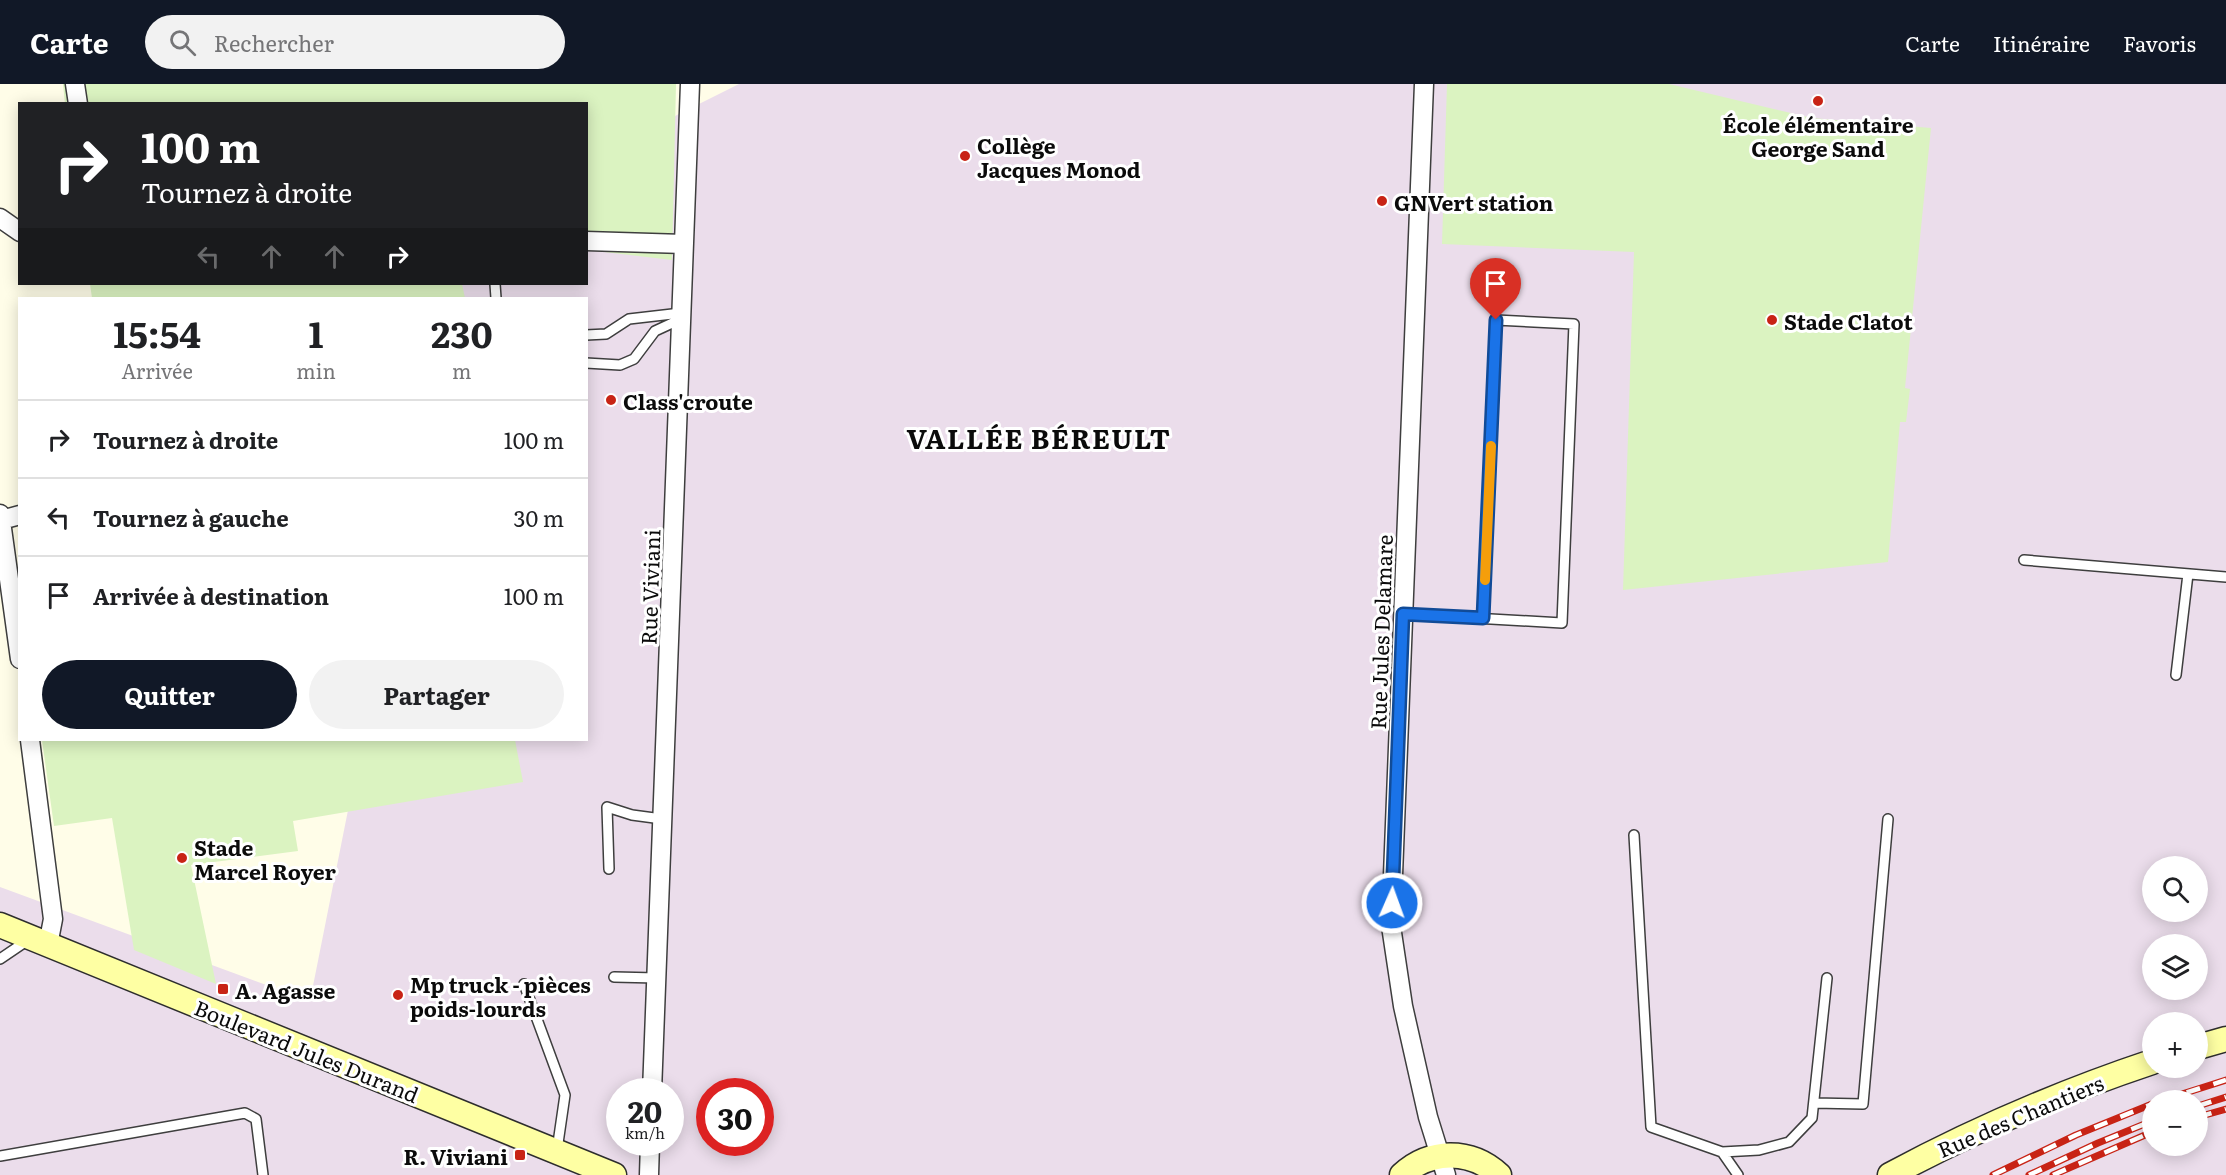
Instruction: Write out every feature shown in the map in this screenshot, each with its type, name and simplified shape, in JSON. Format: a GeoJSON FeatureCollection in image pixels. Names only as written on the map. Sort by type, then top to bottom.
{"type":"FeatureCollection","features":[{"type":"Feature","properties":{"kind":"main road","name":"Boulevard Jules Durand"},"geometry":{"type":"LineString","coordinates":[[0,925],[614,1175]]}},
{"type":"Feature","properties":{"kind":"main road"},"geometry":{"type":"LineString","coordinates":[[2208,1044],[2226,1039]]}},
{"type":"Feature","properties":{"kind":"main road","name":"Rue des Chantiers"},"geometry":{"type":"LineString","coordinates":[[1890,1175],[2010,1116],[2142,1066]]}},
{"type":"Feature","properties":{"kind":"main road"},"geometry":{"type":"LineString","coordinates":[[1402,1175],[1411,1167],[1443,1165],[1458,1155],[1477,1160],[1499,1175]]}},
{"type":"Feature","properties":{"kind":"street"},"geometry":{"type":"LineString","coordinates":[[75,84],[78,102]]}},
{"type":"Feature","properties":{"kind":"street","name":"Rue Viviani"},"geometry":{"type":"LineString","coordinates":[[653,1078],[690,84]]}},
{"type":"Feature","properties":{"kind":"street","name":"Rue Jules Delamare"},"geometry":{"type":"LineString","coordinates":[[1424,84],[1391,926],[1403,1006],[1428,1117],[1443,1165]]}},
{"type":"Feature","properties":{"kind":"street"},"geometry":{"type":"LineString","coordinates":[[0,218],[18,231]]}},
{"type":"Feature","properties":{"kind":"street"},"geometry":{"type":"LineString","coordinates":[[588,241],[684,244]]}},
{"type":"Feature","properties":{"kind":"street"},"geometry":{"type":"LineString","coordinates":[[18,515],[0,517],[18,644]]}},
{"type":"Feature","properties":{"kind":"street"},"geometry":{"type":"LineString","coordinates":[[30,741],[53,920],[39,941]]}},
{"type":"Feature","properties":{"kind":"street"},"geometry":{"type":"LineString","coordinates":[[649,1175],[650,1156]]}},
{"type":"Feature","properties":{"kind":"lane"},"geometry":{"type":"LineString","coordinates":[[588,335],[606,334],[629,319],[681,316]]}},
{"type":"Feature","properties":{"kind":"lane"},"geometry":{"type":"LineString","coordinates":[[588,363],[620,365],[634,359],[655,330],[681,316]]}},
{"type":"Feature","properties":{"kind":"lane"},"geometry":{"type":"LineString","coordinates":[[1403,614],[1562,623],[1574,324],[1496,320],[1483,618]]}},
{"type":"Feature","properties":{"kind":"lane"},"geometry":{"type":"LineString","coordinates":[[2024,560],[2226,577]]}},
{"type":"Feature","properties":{"kind":"lane"},"geometry":{"type":"LineString","coordinates":[[2176,675],[2188,574]]}},
{"type":"Feature","properties":{"kind":"lane"},"geometry":{"type":"LineString","coordinates":[[609,869],[607,807],[662,819]]}},
{"type":"Feature","properties":{"kind":"lane"},"geometry":{"type":"LineString","coordinates":[[1814,1103],[1863,1104],[1888,819]]}},
{"type":"Feature","properties":{"kind":"lane"},"geometry":{"type":"LineString","coordinates":[[1634,835],[1651,1127],[1722,1152],[1759,1150],[1790,1142],[1812,1118],[1827,978]]}},
{"type":"Feature","properties":{"kind":"lane"},"geometry":{"type":"LineString","coordinates":[[0,959],[39,941]]}},
{"type":"Feature","properties":{"kind":"lane"},"geometry":{"type":"LineString","coordinates":[[614,977],[657,978]]}},
{"type":"Feature","properties":{"kind":"lane"},"geometry":{"type":"LineString","coordinates":[[524,984],[565,1095],[557,1152]]}},
{"type":"Feature","properties":{"kind":"lane"},"geometry":{"type":"LineString","coordinates":[[0,1156],[245,1113],[256,1119],[263,1175]]}},
{"type":"Feature","properties":{"kind":"lane"},"geometry":{"type":"LineString","coordinates":[[1722,1152],[1738,1175]]}},
{"type":"Feature","properties":{"kind":"shaded area"},"geometry":{"type":"Polygon","coordinates":[[[739,84],[2226,84],[2226,1175],[0,1175],[0,887],[310,1001],[362,741],[588,741],[588,297],[451,297],[454,285],[588,285],[588,160],[739,84]]]}},
{"type":"Feature","properties":{"kind":"green space"},"geometry":{"type":"Polygon","coordinates":[[[63,84],[676,84],[672,260],[588,250],[588,102],[65,102],[63,84]]]}},
{"type":"Feature","properties":{"kind":"green space","name":"Stade Clatot"},"geometry":{"type":"Polygon","coordinates":[[[1447,84],[1669,84],[1812,118],[1931,128],[1905,388],[1910,389],[1906,422],[1900,422],[1888,562],[1623,590],[1634,252],[1442,244],[1447,84]]]}},
{"type":"Feature","properties":{"kind":"green space"},"geometry":{"type":"Polygon","coordinates":[[[90,285],[462,285],[465,297],[92,297],[90,285]]]}},
{"type":"Feature","properties":{"kind":"green space","name":"Stade Marcel Royer"},"geometry":{"type":"Polygon","coordinates":[[[42,741],[515,741],[523,782],[293,821],[298,851],[191,865],[216,984],[134,950],[112,818],[54,826],[42,741]]]}},
{"type":"Feature","properties":{"kind":"railway"},"geometry":{"type":"LineString","coordinates":[[2195,1090],[2226,1080]]}},
{"type":"Feature","properties":{"kind":"railway"},"geometry":{"type":"LineString","coordinates":[[2208,1103],[2226,1097]]}},
{"type":"Feature","properties":{"kind":"railway"},"geometry":{"type":"LineString","coordinates":[[1993,1175],[2076,1135],[2142,1108]]}},
{"type":"Feature","properties":{"kind":"railway"},"geometry":{"type":"LineString","coordinates":[[2208,1114],[2226,1109]]}},
{"type":"Feature","properties":{"kind":"railway"},"geometry":{"type":"LineString","coordinates":[[2029,1175],[2142,1125]]}},
{"type":"Feature","properties":{"kind":"railway"},"geometry":{"type":"LineString","coordinates":[[2053,1175],[2142,1136]]}},
{"type":"Feature","properties":{"kind":"slow traffic"},"geometry":{"type":"LineString","coordinates":[[1485,580],[1491,446]]}},
{"type":"Feature","properties":{"kind":"place","name":"École élémentaire George Sand"},"geometry":{"type":"Point","coordinates":[1818,101]}},
{"type":"Feature","properties":{"kind":"place","name":"Collège Jacques Monod"},"geometry":{"type":"Point","coordinates":[965,156]}},
{"type":"Feature","properties":{"kind":"place","name":"GNVert station"},"geometry":{"type":"Point","coordinates":[1382,201]}},
{"type":"Feature","properties":{"kind":"place","name":"Stade Clatot"},"geometry":{"type":"Point","coordinates":[1772,320]}},
{"type":"Feature","properties":{"kind":"place","name":"Class'croute"},"geometry":{"type":"Point","coordinates":[611,400]}},
{"type":"Feature","properties":{"kind":"place","name":"Stade Marcel Royer"},"geometry":{"type":"Point","coordinates":[182,858]}},
{"type":"Feature","properties":{"kind":"place","name":"A. Agasse"},"geometry":{"type":"Point","coordinates":[223,989]}},
{"type":"Feature","properties":{"kind":"place","name":"Mp truck - pièces poids-lourds"},"geometry":{"type":"Point","coordinates":[398,995]}},
{"type":"Feature","properties":{"kind":"place","name":"R. Viviani"},"geometry":{"type":"Point","coordinates":[520,1155]}},
{"type":"Feature","properties":{"kind":"district","name":"VALLÉE BÉREULT"},"geometry":{"type":"Point","coordinates":[1039,437]}},
{"type":"Feature","properties":{"kind":"route"},"geometry":{"type":"LineString","coordinates":[[1392,903],[1403,614],[1483,618],[1496,320]]}}]}
